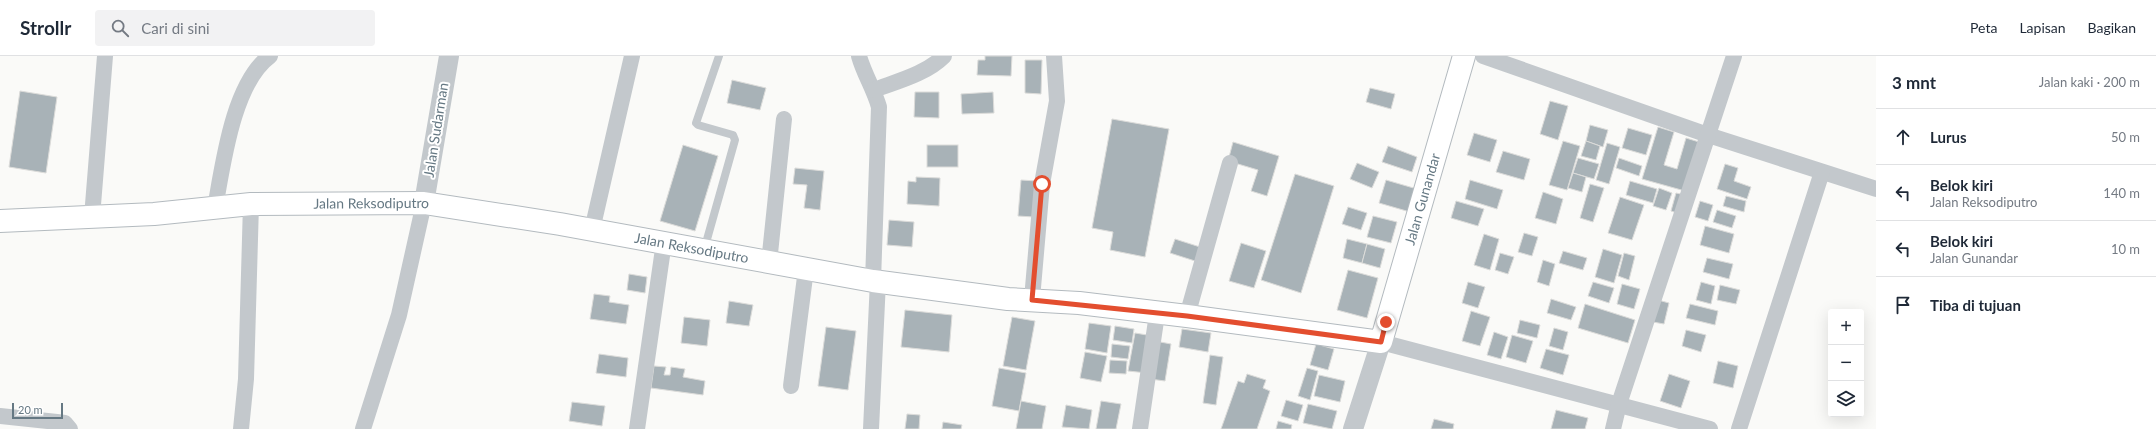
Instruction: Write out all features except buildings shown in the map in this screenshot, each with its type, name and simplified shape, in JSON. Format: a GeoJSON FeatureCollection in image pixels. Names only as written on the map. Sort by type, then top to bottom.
{"type":"FeatureCollection","features":[{"type":"Feature","properties":{"kind":"main road","name":"Jalan Gunandar"},"geometry":{"type":"LineString","coordinates":[[1381,342],[1464,56]]}},
{"type":"Feature","properties":{"kind":"main road","name":"Jalan Reksodiputro"},"geometry":{"type":"LineString","coordinates":[[0,221],[154,214],[251,204],[428,204],[551,222],[664,242],[703,251],[875,281],[966,294],[1187,316],[1381,342]]}},
{"type":"Feature","properties":{"kind":"street"},"geometry":{"type":"LineString","coordinates":[[92,217],[105,56]]}},
{"type":"Feature","properties":{"kind":"street"},"geometry":{"type":"LineString","coordinates":[[215,208],[233,122],[254,71],[270,56]]}},
{"type":"Feature","properties":{"kind":"street","name":"Jalan Sudarman"},"geometry":{"type":"LineString","coordinates":[[428,204],[449,56]]}},
{"type":"Feature","properties":{"kind":"street"},"geometry":{"type":"LineString","coordinates":[[592,230],[632,56]]}},
{"type":"Feature","properties":{"kind":"street"},"geometry":{"type":"LineString","coordinates":[[859,56],[863,71],[874,90],[879,107],[880,125],[870,429]]}},
{"type":"Feature","properties":{"kind":"street"},"geometry":{"type":"LineString","coordinates":[[874,90],[907,78],[937,63],[944,56]]}},
{"type":"Feature","properties":{"kind":"street"},"geometry":{"type":"LineString","coordinates":[[1032,300],[1042,184],[1056,101],[1054,56]]}},
{"type":"Feature","properties":{"kind":"street"},"geometry":{"type":"LineString","coordinates":[[1483,56],[1708,135],[1876,189]]}},
{"type":"Feature","properties":{"kind":"street"},"geometry":{"type":"LineString","coordinates":[[1613,429],[1619,404],[1734,56]]}},
{"type":"Feature","properties":{"kind":"street"},"geometry":{"type":"LineString","coordinates":[[769,263],[784,119]]}},
{"type":"Feature","properties":{"kind":"street"},"geometry":{"type":"LineString","coordinates":[[1187,316],[1230,163]]}},
{"type":"Feature","properties":{"kind":"street"},"geometry":{"type":"LineString","coordinates":[[1739,429],[1822,172]]}},
{"type":"Feature","properties":{"kind":"street"},"geometry":{"type":"LineString","coordinates":[[242,429],[246,379],[251,204]]}},
{"type":"Feature","properties":{"kind":"street"},"geometry":{"type":"LineString","coordinates":[[363,429],[399,315],[428,204]]}},
{"type":"Feature","properties":{"kind":"street"},"geometry":{"type":"LineString","coordinates":[[638,429],[664,242]]}},
{"type":"Feature","properties":{"kind":"street"},"geometry":{"type":"LineString","coordinates":[[791,386],[806,269]]}},
{"type":"Feature","properties":{"kind":"street"},"geometry":{"type":"LineString","coordinates":[[1140,429],[1157,314]]}},
{"type":"Feature","properties":{"kind":"street"},"geometry":{"type":"LineString","coordinates":[[1353,429],[1381,342],[1710,429]]}},
{"type":"Feature","properties":{"kind":"street"},"geometry":{"type":"LineString","coordinates":[[0,416],[57,422],[65,424],[70,429]]}},
{"type":"Feature","properties":{"kind":"lane"},"geometry":{"type":"LineString","coordinates":[[703,251],[735,140],[733,135],[698,126],[696,123],[719,56]]}},
{"type":"Feature","properties":{"kind":"route"},"geometry":{"type":"LineString","coordinates":[[1042,184],[1032,300],[1187,316],[1381,342],[1386,322]]}}]}
